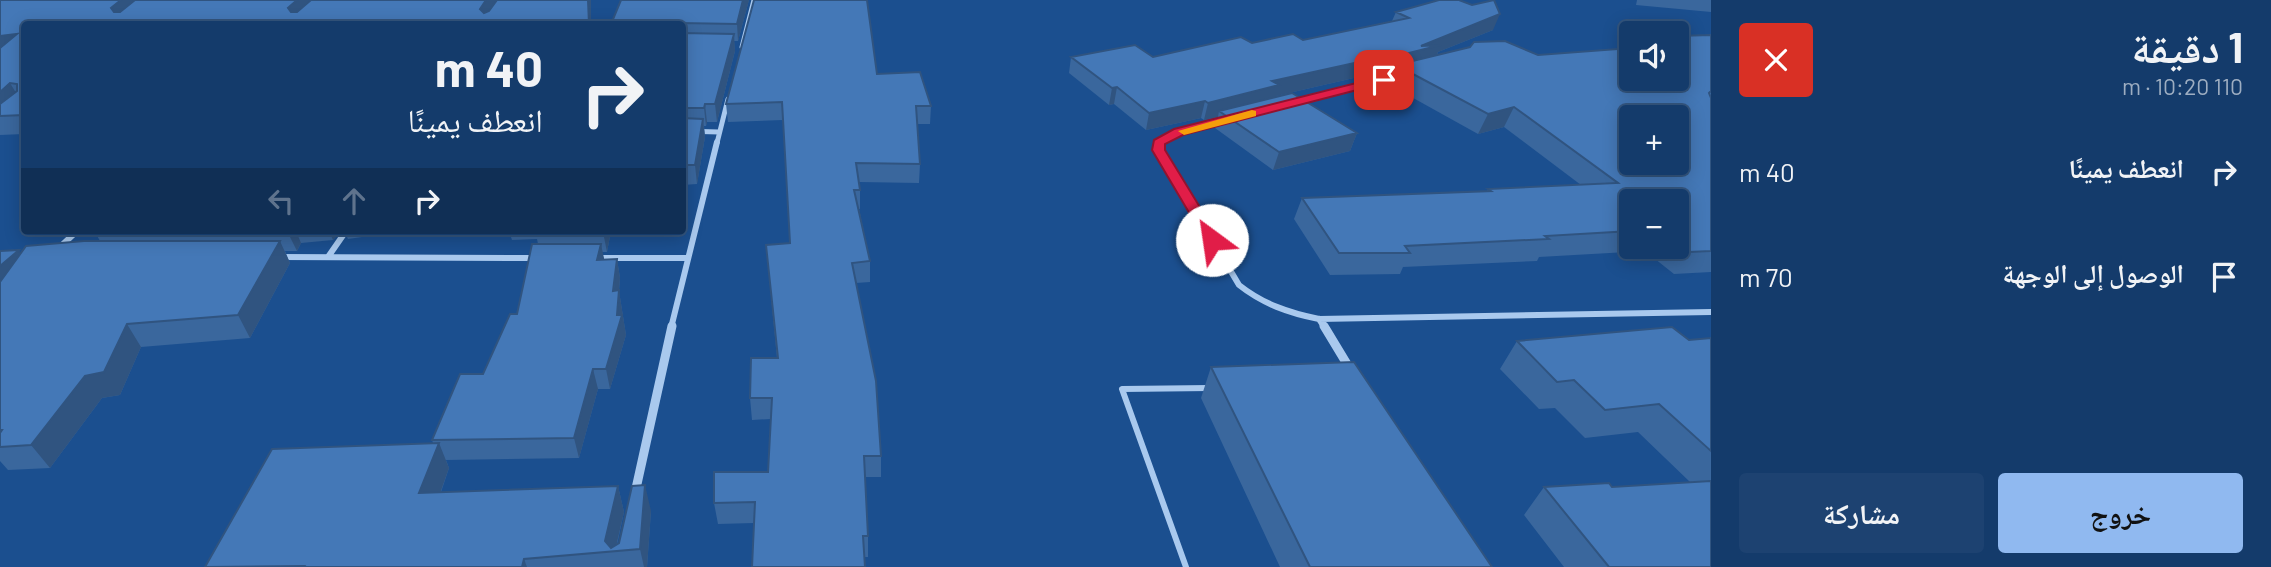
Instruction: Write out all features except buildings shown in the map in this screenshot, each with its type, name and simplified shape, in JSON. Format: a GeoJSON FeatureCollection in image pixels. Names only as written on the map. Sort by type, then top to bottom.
{"type":"FeatureCollection","features":[{"type":"Feature","properties":{"kind":"street"},"geometry":{"type":"LineString","coordinates":[[739,58],[754,0]]}},
{"type":"Feature","properties":{"kind":"street"},"geometry":{"type":"LineString","coordinates":[[730,46],[742,46]]}},
{"type":"Feature","properties":{"kind":"street"},"geometry":{"type":"LineString","coordinates":[[1286,105],[1408,74]]}},
{"type":"Feature","properties":{"kind":"street"},"geometry":{"type":"LineString","coordinates":[[634,500],[687,258],[729,95]]}},
{"type":"Feature","properties":{"kind":"street"},"geometry":{"type":"LineString","coordinates":[[1233,118],[1179,132],[1159,142],[1159,150],[1239,285],[1258,302],[1289,313],[1319,319],[1711,312]]}},
{"type":"Feature","properties":{"kind":"street"},"geometry":{"type":"LineString","coordinates":[[686,131],[719,132]]}},
{"type":"Feature","properties":{"kind":"street"},"geometry":{"type":"LineString","coordinates":[[50,256],[73,235]]}},
{"type":"Feature","properties":{"kind":"street"},"geometry":{"type":"LineString","coordinates":[[328,257],[343,235]]}},
{"type":"Feature","properties":{"kind":"street"},"geometry":{"type":"LineString","coordinates":[[272,257],[549,258]]}},
{"type":"Feature","properties":{"kind":"street"},"geometry":{"type":"LineString","coordinates":[[590,258],[687,258]]}},
{"type":"Feature","properties":{"kind":"street"},"geometry":{"type":"LineString","coordinates":[[1319,319],[1356,378]]}},
{"type":"Feature","properties":{"kind":"lane"},"geometry":{"type":"LineString","coordinates":[[1186,567],[1122,389],[1219,387]]}},
{"type":"Feature","properties":{"kind":"slow traffic"},"geometry":{"type":"LineString","coordinates":[[1184,131],[1252,114]]}},
{"type":"Feature","properties":{"kind":"route"},"geometry":{"type":"LineString","coordinates":[[1212,240],[1159,150],[1159,142],[1179,132],[1384,80]]}}]}
